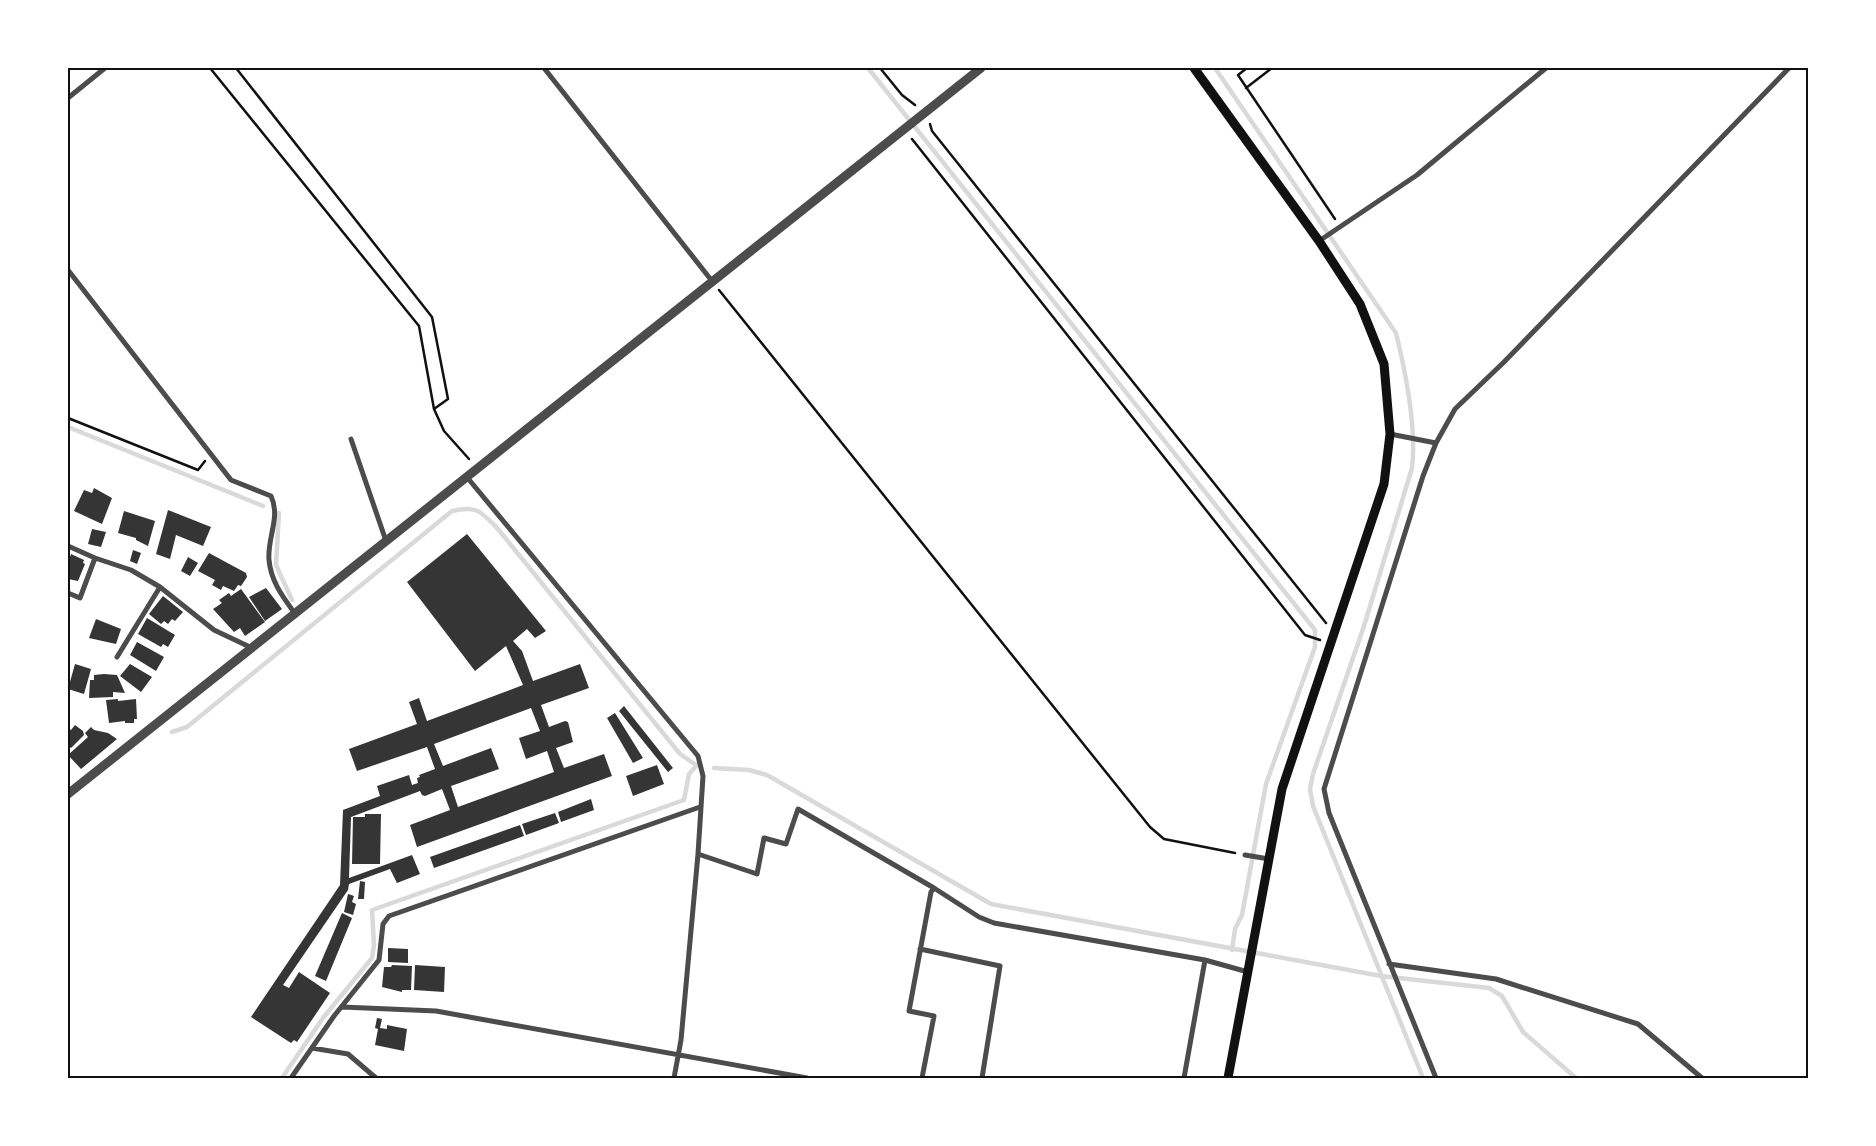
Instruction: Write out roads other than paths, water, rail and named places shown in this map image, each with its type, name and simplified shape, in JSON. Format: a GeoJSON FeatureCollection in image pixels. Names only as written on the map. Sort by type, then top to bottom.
{"type":"FeatureCollection","features":[{"type":"Feature","properties":{"kind":"main road"},"geometry":{"type":"LineString","coordinates":[[1194,68],[1319,241],[1360,304],[1384,364],[1390,434],[1384,484],[1282,789],[1228,1078]]}},
{"type":"Feature","properties":{"kind":"street"},"geometry":{"type":"LineString","coordinates":[[68,98],[105,68]]}},
{"type":"Feature","properties":{"kind":"street"},"geometry":{"type":"LineString","coordinates":[[544,68],[712,281]]}},
{"type":"Feature","properties":{"kind":"street"},"geometry":{"type":"LineString","coordinates":[[68,794],[296,615],[477,467],[981,68]]}},
{"type":"Feature","properties":{"kind":"street"},"geometry":{"type":"LineString","coordinates":[[1319,241],[1417,175],[1546,68]]}},
{"type":"Feature","properties":{"kind":"street"},"geometry":{"type":"LineString","coordinates":[[1436,1078],[1329,813],[1324,789],[1360,672],[1436,443],[1455,409],[1504,362],[1789,68]]}},
{"type":"Feature","properties":{"kind":"street"},"geometry":{"type":"LineString","coordinates":[[68,270],[232,480],[271,496],[276,506],[269,559],[274,584],[296,615]]}},
{"type":"Feature","properties":{"kind":"street"},"geometry":{"type":"LineString","coordinates":[[1390,434],[1436,443]]}},
{"type":"Feature","properties":{"kind":"street"},"geometry":{"type":"LineString","coordinates":[[350,439],[386,541]]}},
{"type":"Feature","properties":{"kind":"street"},"geometry":{"type":"LineString","coordinates":[[466,476],[698,756],[703,776],[698,854],[678,1055],[674,1078]]}},
{"type":"Feature","properties":{"kind":"street"},"geometry":{"type":"LineString","coordinates":[[68,546],[94,558],[131,570],[160,587],[214,630],[252,648]]}},
{"type":"Feature","properties":{"kind":"street"},"geometry":{"type":"LineString","coordinates":[[68,593],[80,598],[94,558]]}},
{"type":"Feature","properties":{"kind":"street"},"geometry":{"type":"LineString","coordinates":[[117,658],[160,587]]}},
{"type":"Feature","properties":{"kind":"street"},"geometry":{"type":"LineString","coordinates":[[291,1078],[342,1007],[379,960],[383,924],[389,916],[700,807]]}},
{"type":"Feature","properties":{"kind":"street"},"geometry":{"type":"LineString","coordinates":[[698,854],[757,874],[764,838],[786,844],[798,809],[934,888],[979,917],[994,923],[1206,960],[1248,972]]}},
{"type":"Feature","properties":{"kind":"street"},"geometry":{"type":"LineString","coordinates":[[1245,855],[1269,859]]}},
{"type":"Feature","properties":{"kind":"street"},"geometry":{"type":"LineString","coordinates":[[922,1078],[934,1016],[909,1011],[931,892],[934,888]]}},
{"type":"Feature","properties":{"kind":"street"},"geometry":{"type":"LineString","coordinates":[[920,949],[1000,966],[982,1078]]}},
{"type":"Feature","properties":{"kind":"street"},"geometry":{"type":"LineString","coordinates":[[1184,1078],[1206,960]]}},
{"type":"Feature","properties":{"kind":"street"},"geometry":{"type":"LineString","coordinates":[[1389,964],[1496,979],[1638,1024],[1702,1078]]}},
{"type":"Feature","properties":{"kind":"street"},"geometry":{"type":"LineString","coordinates":[[342,1007],[436,1011],[807,1078]]}},
{"type":"Feature","properties":{"kind":"street"},"geometry":{"type":"LineString","coordinates":[[312,1048],[348,1054],[376,1078]]}},
{"type":"Feature","properties":{"kind":"waterway"},"geometry":{"type":"LineString","coordinates":[[868,68],[1315,630],[1315,647],[1266,784],[1242,915],[1235,929],[1232,950]]}},
{"type":"Feature","properties":{"kind":"waterway"},"geometry":{"type":"LineString","coordinates":[[1215,68],[1396,333],[1403,366],[1412,418],[1412,468],[1364,626],[1313,774],[1310,789],[1313,806],[1423,1078]]}},
{"type":"Feature","properties":{"kind":"waterway"},"geometry":{"type":"LineString","coordinates":[[68,427],[263,506]]}},
{"type":"Feature","properties":{"kind":"waterway"},"geometry":{"type":"LineString","coordinates":[[172,732],[187,727],[452,511],[468,509],[483,514],[498,529],[680,754],[696,765]]}},
{"type":"Feature","properties":{"kind":"waterway"},"geometry":{"type":"LineString","coordinates":[[279,513],[276,565],[292,600]]}},
{"type":"Feature","properties":{"kind":"waterway"},"geometry":{"type":"LineString","coordinates":[[282,1078],[323,1018],[372,958],[374,945],[372,910],[684,800],[689,774],[697,765]]}},
{"type":"Feature","properties":{"kind":"waterway"},"geometry":{"type":"LineString","coordinates":[[714,768],[749,770],[767,775],[991,904],[1381,976],[1489,988],[1502,996],[1523,1032],[1576,1078]]}}]}
